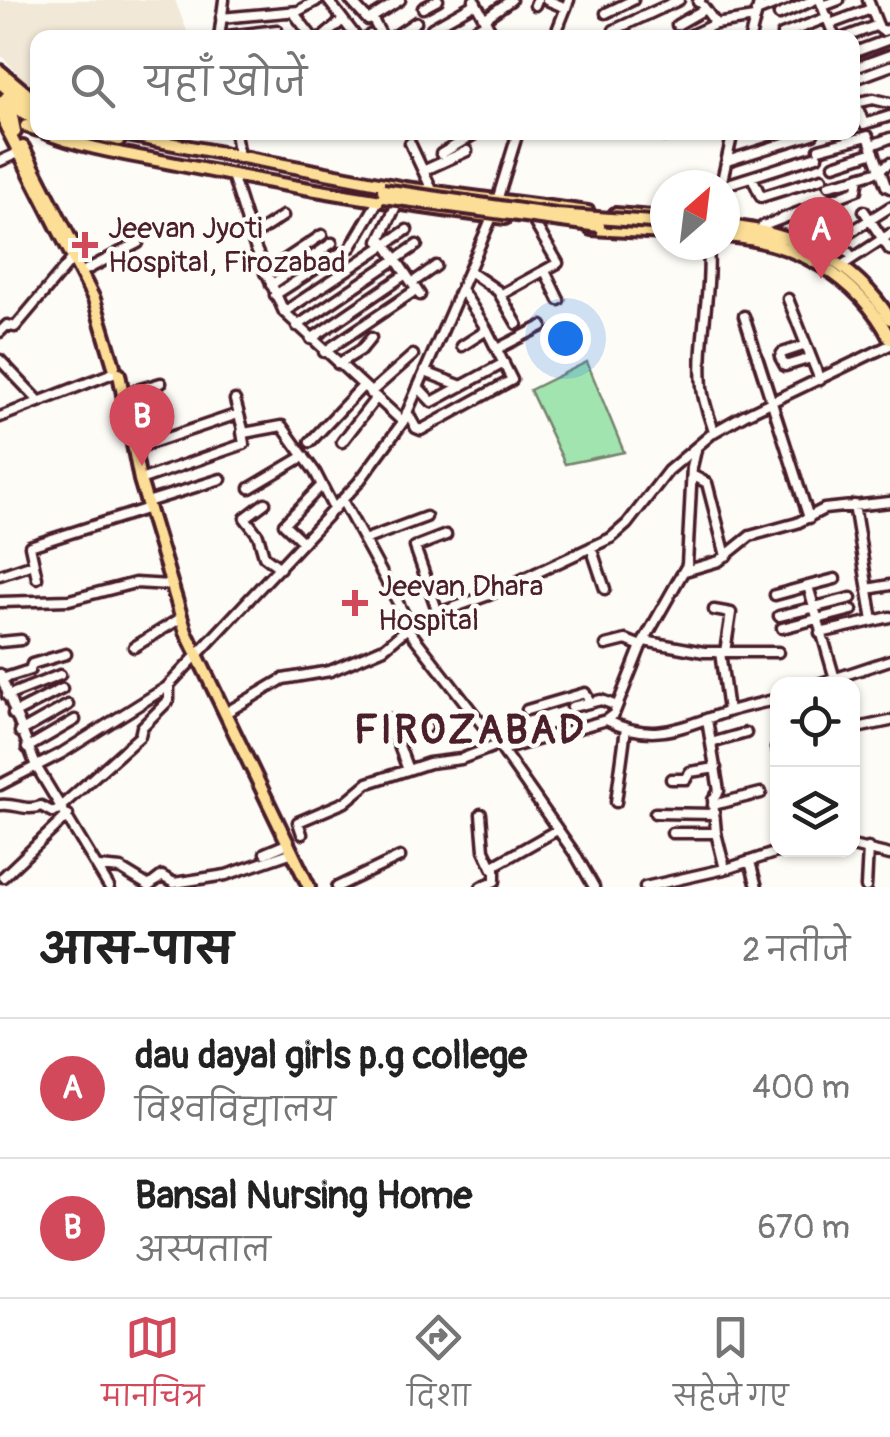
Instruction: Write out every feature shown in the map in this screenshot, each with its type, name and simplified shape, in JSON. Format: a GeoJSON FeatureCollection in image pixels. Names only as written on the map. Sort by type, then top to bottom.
{"type":"FeatureCollection","features":[{"type":"Feature","properties":{"kind":"main road"},"geometry":{"type":"LineString","coordinates":[[0,71],[11,95],[11,117],[18,138],[97,306],[123,394],[140,480],[181,618],[309,887]]}},
{"type":"Feature","properties":{"kind":"main road"},"geometry":{"type":"LineString","coordinates":[[0,83],[30,119]]}},
{"type":"Feature","properties":{"kind":"main road"},"geometry":{"type":"LineString","coordinates":[[11,95],[1,112],[3,128],[86,270],[106,314],[116,369]]}},
{"type":"Feature","properties":{"kind":"main road"},"geometry":{"type":"LineString","coordinates":[[18,138],[30,130]]}},
{"type":"Feature","properties":{"kind":"main road"},"geometry":{"type":"LineString","coordinates":[[70,140],[232,175],[570,224],[650,226]]}},
{"type":"Feature","properties":{"kind":"main road"},"geometry":{"type":"LineString","coordinates":[[102,140],[381,196]]}},
{"type":"Feature","properties":{"kind":"main road"},"geometry":{"type":"LineString","coordinates":[[123,140],[381,196],[397,204],[534,222],[650,226]]}},
{"type":"Feature","properties":{"kind":"main road"},"geometry":{"type":"LineString","coordinates":[[151,140],[433,192],[650,224]]}},
{"type":"Feature","properties":{"kind":"main road"},"geometry":{"type":"LineString","coordinates":[[740,228],[763,226],[848,261],[890,310]]}},
{"type":"Feature","properties":{"kind":"main road"},"geometry":{"type":"LineString","coordinates":[[740,230],[774,233],[820,252],[867,289],[890,319]]}},
{"type":"Feature","properties":{"kind":"main road"},"geometry":{"type":"LineString","coordinates":[[740,232],[783,244],[834,268],[864,294],[890,329]]}},
{"type":"Feature","properties":{"kind":"main road"},"geometry":{"type":"LineString","coordinates":[[740,234],[783,247],[819,264],[847,284],[869,306],[890,342]]}},
{"type":"Feature","properties":{"kind":"street"},"geometry":{"type":"LineString","coordinates":[[220,30],[224,0]]}},
{"type":"Feature","properties":{"kind":"street"},"geometry":{"type":"LineString","coordinates":[[288,0],[307,30]]}},
{"type":"Feature","properties":{"kind":"street"},"geometry":{"type":"LineString","coordinates":[[221,18],[292,12],[308,8],[318,0]]}},
{"type":"Feature","properties":{"kind":"street"},"geometry":{"type":"LineString","coordinates":[[328,0],[351,30]]}},
{"type":"Feature","properties":{"kind":"street"},"geometry":{"type":"LineString","coordinates":[[350,0],[366,19],[400,0]]}},
{"type":"Feature","properties":{"kind":"street"},"geometry":{"type":"LineString","coordinates":[[423,8],[438,0]]}},
{"type":"Feature","properties":{"kind":"street"},"geometry":{"type":"LineString","coordinates":[[472,30],[511,0]]}},
{"type":"Feature","properties":{"kind":"street"},"geometry":{"type":"LineString","coordinates":[[547,0],[567,4],[557,30]]}},
{"type":"Feature","properties":{"kind":"street"},"geometry":{"type":"LineString","coordinates":[[606,13],[633,0]]}},
{"type":"Feature","properties":{"kind":"street"},"geometry":{"type":"LineString","coordinates":[[614,30],[678,0]]}},
{"type":"Feature","properties":{"kind":"street"},"geometry":{"type":"LineString","coordinates":[[752,30],[760,0]]}},
{"type":"Feature","properties":{"kind":"street"},"geometry":{"type":"LineString","coordinates":[[702,30],[755,15],[786,0]]}},
{"type":"Feature","properties":{"kind":"street"},"geometry":{"type":"LineString","coordinates":[[779,15],[839,0]]}},
{"type":"Feature","properties":{"kind":"street"},"geometry":{"type":"LineString","coordinates":[[432,28],[475,2],[492,30]]}},
{"type":"Feature","properties":{"kind":"street"},"geometry":{"type":"LineString","coordinates":[[819,2],[832,30]]}},
{"type":"Feature","properties":{"kind":"street"},"geometry":{"type":"LineString","coordinates":[[677,25],[702,4],[715,24]]}},
{"type":"Feature","properties":{"kind":"street"},"geometry":{"type":"LineString","coordinates":[[798,30],[870,4],[877,24],[883,31],[890,29]]}},
{"type":"Feature","properties":{"kind":"street"},"geometry":{"type":"LineString","coordinates":[[372,18],[379,30]]}},
{"type":"Feature","properties":{"kind":"street"},"geometry":{"type":"LineString","coordinates":[[860,31],[890,18]]}},
{"type":"Feature","properties":{"kind":"street"},"geometry":{"type":"LineString","coordinates":[[332,30],[343,20]]}},
{"type":"Feature","properties":{"kind":"street"},"geometry":{"type":"LineString","coordinates":[[404,30],[416,22]]}},
{"type":"Feature","properties":{"kind":"street"},"geometry":{"type":"LineString","coordinates":[[860,51],[890,40]]}},
{"type":"Feature","properties":{"kind":"street"},"geometry":{"type":"LineString","coordinates":[[860,67],[890,56]]}},
{"type":"Feature","properties":{"kind":"street"},"geometry":{"type":"LineString","coordinates":[[860,77],[890,66]]}},
{"type":"Feature","properties":{"kind":"street"},"geometry":{"type":"LineString","coordinates":[[860,102],[890,102]]}},
{"type":"Feature","properties":{"kind":"street"},"geometry":{"type":"LineString","coordinates":[[860,121],[866,124],[890,116]]}},
{"type":"Feature","properties":{"kind":"street"},"geometry":{"type":"LineString","coordinates":[[860,138],[866,136],[890,188]]}},
{"type":"Feature","properties":{"kind":"street"},"geometry":{"type":"LineString","coordinates":[[834,165],[890,138]]}},
{"type":"Feature","properties":{"kind":"street"},"geometry":{"type":"LineString","coordinates":[[237,140],[240,158]]}},
{"type":"Feature","properties":{"kind":"street"},"geometry":{"type":"LineString","coordinates":[[441,154],[465,140]]}},
{"type":"Feature","properties":{"kind":"street"},"geometry":{"type":"LineString","coordinates":[[0,785],[169,685],[342,500],[405,417],[492,216],[516,140]]}},
{"type":"Feature","properties":{"kind":"street"},"geometry":{"type":"LineString","coordinates":[[725,170],[734,140]]}},
{"type":"Feature","properties":{"kind":"street"},"geometry":{"type":"LineString","coordinates":[[726,161],[794,140]]}},
{"type":"Feature","properties":{"kind":"street"},"geometry":{"type":"LineString","coordinates":[[740,180],[855,140]]}},
{"type":"Feature","properties":{"kind":"street"},"geometry":{"type":"LineString","coordinates":[[410,143],[433,192]]}},
{"type":"Feature","properties":{"kind":"street"},"geometry":{"type":"LineString","coordinates":[[424,171],[467,152]]}},
{"type":"Feature","properties":{"kind":"street"},"geometry":{"type":"LineString","coordinates":[[0,161],[18,153]]}},
{"type":"Feature","properties":{"kind":"street"},"geometry":{"type":"LineString","coordinates":[[752,177],[761,197],[858,178],[890,163]]}},
{"type":"Feature","properties":{"kind":"street"},"geometry":{"type":"LineString","coordinates":[[232,175],[251,236],[284,312],[324,352],[418,430],[511,381],[487,330],[461,289]]}},
{"type":"Feature","properties":{"kind":"street"},"geometry":{"type":"LineString","coordinates":[[763,226],[855,192],[860,186],[858,178]]}},
{"type":"Feature","properties":{"kind":"street"},"geometry":{"type":"LineString","coordinates":[[351,247],[381,196]]}},
{"type":"Feature","properties":{"kind":"street"},"geometry":{"type":"LineString","coordinates":[[284,312],[374,252],[384,240],[397,204]]}},
{"type":"Feature","properties":{"kind":"street"},"geometry":{"type":"LineString","coordinates":[[886,237],[848,261],[838,240],[890,207]]}},
{"type":"Feature","properties":{"kind":"street"},"geometry":{"type":"LineString","coordinates":[[864,211],[886,237],[890,250]]}},
{"type":"Feature","properties":{"kind":"street"},"geometry":{"type":"LineString","coordinates":[[251,236],[284,216]]}},
{"type":"Feature","properties":{"kind":"street"},"geometry":{"type":"LineString","coordinates":[[500,295],[558,261],[534,222]]}},
{"type":"Feature","properties":{"kind":"street"},"geometry":{"type":"LineString","coordinates":[[384,240],[407,230]]}},
{"type":"Feature","properties":{"kind":"street"},"geometry":{"type":"LineString","coordinates":[[266,272],[322,235]]}},
{"type":"Feature","properties":{"kind":"street"},"geometry":{"type":"LineString","coordinates":[[384,240],[416,289]]}},
{"type":"Feature","properties":{"kind":"street"},"geometry":{"type":"LineString","coordinates":[[86,270],[138,243]]}},
{"type":"Feature","properties":{"kind":"street"},"geometry":{"type":"LineString","coordinates":[[271,285],[332,243]]}},
{"type":"Feature","properties":{"kind":"street"},"geometry":{"type":"LineString","coordinates":[[297,326],[416,246]]}},
{"type":"Feature","properties":{"kind":"street"},"geometry":{"type":"LineString","coordinates":[[276,295],[340,253]]}},
{"type":"Feature","properties":{"kind":"street"},"geometry":{"type":"LineString","coordinates":[[0,332],[7,325],[15,326],[73,258]]}},
{"type":"Feature","properties":{"kind":"street"},"geometry":{"type":"LineString","coordinates":[[709,260],[702,385],[714,432]]}},
{"type":"Feature","properties":{"kind":"street"},"geometry":{"type":"LineString","coordinates":[[324,352],[416,289],[436,266]]}},
{"type":"Feature","properties":{"kind":"street"},"geometry":{"type":"LineString","coordinates":[[468,271],[500,295],[517,324]]}},
{"type":"Feature","properties":{"kind":"street"},"geometry":{"type":"LineString","coordinates":[[545,271],[559,300]]}},
{"type":"Feature","properties":{"kind":"street"},"geometry":{"type":"LineString","coordinates":[[311,339],[406,274]]}},
{"type":"Feature","properties":{"kind":"street"},"geometry":{"type":"LineString","coordinates":[[322,286],[334,302]]}},
{"type":"Feature","properties":{"kind":"street"},"geometry":{"type":"LineString","coordinates":[[788,299],[820,380]]}},
{"type":"Feature","properties":{"kind":"street"},"geometry":{"type":"LineString","coordinates":[[344,316],[354,331]]}},
{"type":"Feature","properties":{"kind":"street"},"geometry":{"type":"LineString","coordinates":[[744,316],[809,518]]}},
{"type":"Feature","properties":{"kind":"street"},"geometry":{"type":"LineString","coordinates":[[497,349],[542,326]]}},
{"type":"Feature","properties":{"kind":"street"},"geometry":{"type":"LineString","coordinates":[[462,346],[487,330]]}},
{"type":"Feature","properties":{"kind":"street"},"geometry":{"type":"LineString","coordinates":[[338,364],[364,348],[371,338]]}},
{"type":"Feature","properties":{"kind":"street"},"geometry":{"type":"LineString","coordinates":[[227,712],[283,679],[330,670],[384,648],[409,627],[490,595],[592,547],[622,530],[658,480],[714,432],[890,342]]}},
{"type":"Feature","properties":{"kind":"street"},"geometry":{"type":"LineString","coordinates":[[806,345],[780,357],[786,366],[811,358]]}},
{"type":"Feature","properties":{"kind":"street"},"geometry":{"type":"LineString","coordinates":[[310,442],[413,355]]}},
{"type":"Feature","properties":{"kind":"street"},"geometry":{"type":"LineString","coordinates":[[0,360],[40,401]]}},
{"type":"Feature","properties":{"kind":"street"},"geometry":{"type":"LineString","coordinates":[[418,387],[432,402],[504,363]]}},
{"type":"Feature","properties":{"kind":"street"},"geometry":{"type":"LineString","coordinates":[[0,416],[116,369]]}},
{"type":"Feature","properties":{"kind":"street"},"geometry":{"type":"LineString","coordinates":[[425,372],[462,386]]}},
{"type":"Feature","properties":{"kind":"street"},"geometry":{"type":"LineString","coordinates":[[123,394],[161,383]]}},
{"type":"Feature","properties":{"kind":"street"},"geometry":{"type":"LineString","coordinates":[[342,442],[370,392]]}},
{"type":"Feature","properties":{"kind":"street"},"geometry":{"type":"LineString","coordinates":[[140,480],[244,444],[234,400]]}},
{"type":"Feature","properties":{"kind":"street"},"geometry":{"type":"LineString","coordinates":[[134,450],[238,414]]}},
{"type":"Feature","properties":{"kind":"street"},"geometry":{"type":"LineString","coordinates":[[242,432],[279,424],[304,456],[334,509]]}},
{"type":"Feature","properties":{"kind":"street"},"geometry":{"type":"LineString","coordinates":[[606,720],[617,706],[643,644],[685,571],[697,446]]}},
{"type":"Feature","properties":{"kind":"street"},"geometry":{"type":"LineString","coordinates":[[250,488],[304,456]]}},
{"type":"Feature","properties":{"kind":"street"},"geometry":{"type":"LineString","coordinates":[[692,475],[706,483],[726,556]]}},
{"type":"Feature","properties":{"kind":"street"},"geometry":{"type":"LineString","coordinates":[[37,578],[32,545],[221,479]]}},
{"type":"Feature","properties":{"kind":"street"},"geometry":{"type":"LineString","coordinates":[[303,542],[284,524],[322,486]]}},
{"type":"Feature","properties":{"kind":"street"},"geometry":{"type":"LineString","coordinates":[[342,500],[409,627],[500,747],[594,887]]}},
{"type":"Feature","properties":{"kind":"street"},"geometry":{"type":"LineString","coordinates":[[685,571],[726,556],[750,536],[809,518],[830,507],[890,502]]}},
{"type":"Feature","properties":{"kind":"street"},"geometry":{"type":"LineString","coordinates":[[266,503],[245,518],[257,533],[264,556],[280,568]]}},
{"type":"Feature","properties":{"kind":"street"},"geometry":{"type":"LineString","coordinates":[[854,505],[874,621]]}},
{"type":"Feature","properties":{"kind":"street"},"geometry":{"type":"LineString","coordinates":[[364,540],[426,516]]}},
{"type":"Feature","properties":{"kind":"street"},"geometry":{"type":"LineString","coordinates":[[438,613],[415,548],[446,535]]}},
{"type":"Feature","properties":{"kind":"street"},"geometry":{"type":"LineString","coordinates":[[592,547],[606,589]]}},
{"type":"Feature","properties":{"kind":"street"},"geometry":{"type":"LineString","coordinates":[[0,575],[34,564]]}},
{"type":"Feature","properties":{"kind":"street"},"geometry":{"type":"LineString","coordinates":[[775,595],[834,579]]}},
{"type":"Feature","properties":{"kind":"street"},"geometry":{"type":"LineString","coordinates":[[0,602],[69,600],[135,582],[170,585]]}},
{"type":"Feature","properties":{"kind":"street"},"geometry":{"type":"LineString","coordinates":[[808,586],[835,677]]}},
{"type":"Feature","properties":{"kind":"street"},"geometry":{"type":"LineString","coordinates":[[868,589],[890,586]]}},
{"type":"Feature","properties":{"kind":"street"},"geometry":{"type":"LineString","coordinates":[[780,616],[851,598]]}},
{"type":"Feature","properties":{"kind":"street"},"geometry":{"type":"LineString","coordinates":[[714,610],[732,613],[723,652],[728,711]]}},
{"type":"Feature","properties":{"kind":"street"},"geometry":{"type":"LineString","coordinates":[[782,628],[852,610]]}},
{"type":"Feature","properties":{"kind":"street"},"geometry":{"type":"LineString","coordinates":[[820,633],[890,617]]}},
{"type":"Feature","properties":{"kind":"street"},"geometry":{"type":"LineString","coordinates":[[134,647],[181,618]]}},
{"type":"Feature","properties":{"kind":"street"},"geometry":{"type":"LineString","coordinates":[[0,642],[22,640]]}},
{"type":"Feature","properties":{"kind":"street"},"geometry":{"type":"LineString","coordinates":[[606,645],[626,640],[723,652],[778,652]]}},
{"type":"Feature","properties":{"kind":"street"},"geometry":{"type":"LineString","coordinates":[[66,654],[30,664],[30,670],[1,680],[36,766],[110,887]]}},
{"type":"Feature","properties":{"kind":"street"},"geometry":{"type":"LineString","coordinates":[[838,677],[890,660]]}},
{"type":"Feature","properties":{"kind":"street"},"geometry":{"type":"LineString","coordinates":[[7,696],[60,675]]}},
{"type":"Feature","properties":{"kind":"street"},"geometry":{"type":"LineString","coordinates":[[0,805],[12,804],[28,810],[44,806],[52,812],[62,805],[140,736],[142,727],[169,700],[169,685]]}},
{"type":"Feature","properties":{"kind":"street"},"geometry":{"type":"LineString","coordinates":[[14,714],[62,689]]}},
{"type":"Feature","properties":{"kind":"street"},"geometry":{"type":"LineString","coordinates":[[527,710],[586,693],[590,702]]}},
{"type":"Feature","properties":{"kind":"street"},"geometry":{"type":"LineString","coordinates":[[572,707],[601,700],[617,706]]}},
{"type":"Feature","properties":{"kind":"street"},"geometry":{"type":"LineString","coordinates":[[302,834],[298,822],[341,805],[368,782],[408,770],[606,720],[626,728],[665,732],[770,700]]}},
{"type":"Feature","properties":{"kind":"street"},"geometry":{"type":"LineString","coordinates":[[20,732],[68,705]]}},
{"type":"Feature","properties":{"kind":"street"},"geometry":{"type":"LineString","coordinates":[[28,748],[75,720]]}},
{"type":"Feature","properties":{"kind":"street"},"geometry":{"type":"LineString","coordinates":[[389,720],[408,770]]}},
{"type":"Feature","properties":{"kind":"street"},"geometry":{"type":"LineString","coordinates":[[707,720],[719,792],[714,798],[716,833],[725,869]]}},
{"type":"Feature","properties":{"kind":"street"},"geometry":{"type":"LineString","coordinates":[[860,727],[890,721]]}},
{"type":"Feature","properties":{"kind":"street"},"geometry":{"type":"LineString","coordinates":[[396,738],[426,726]]}},
{"type":"Feature","properties":{"kind":"street"},"geometry":{"type":"LineString","coordinates":[[616,802],[626,728]]}},
{"type":"Feature","properties":{"kind":"street"},"geometry":{"type":"LineString","coordinates":[[711,743],[746,733]]}},
{"type":"Feature","properties":{"kind":"street"},"geometry":{"type":"LineString","coordinates":[[670,780],[686,779],[690,772],[716,768]]}},
{"type":"Feature","properties":{"kind":"street"},"geometry":{"type":"LineString","coordinates":[[655,814],[714,809],[761,793]]}},
{"type":"Feature","properties":{"kind":"street"},"geometry":{"type":"LineString","coordinates":[[481,814],[484,850],[496,881],[481,887]]}},
{"type":"Feature","properties":{"kind":"street"},"geometry":{"type":"LineString","coordinates":[[12,887],[2,875],[68,815]]}},
{"type":"Feature","properties":{"kind":"street"},"geometry":{"type":"LineString","coordinates":[[493,868],[557,830]]}},
{"type":"Feature","properties":{"kind":"street"},"geometry":{"type":"LineString","coordinates":[[672,834],[716,833]]}},
{"type":"Feature","properties":{"kind":"street"},"geometry":{"type":"LineString","coordinates":[[265,853],[291,847]]}},
{"type":"Feature","properties":{"kind":"street"},"geometry":{"type":"LineString","coordinates":[[99,867],[121,870],[152,886],[162,876],[174,883],[226,875],[291,847]]}},
{"type":"Feature","properties":{"kind":"street"},"geometry":{"type":"LineString","coordinates":[[860,847],[890,854]]}},
{"type":"Feature","properties":{"kind":"street"},"geometry":{"type":"LineString","coordinates":[[866,887],[868,848]]}},
{"type":"Feature","properties":{"kind":"street"},"geometry":{"type":"LineString","coordinates":[[645,887],[770,855]]}},
{"type":"Feature","properties":{"kind":"street"},"geometry":{"type":"LineString","coordinates":[[336,887],[400,857]]}},
{"type":"Feature","properties":{"kind":"street"},"geometry":{"type":"LineString","coordinates":[[750,862],[757,887]]}},
{"type":"Feature","properties":{"kind":"shaded area"},"geometry":{"type":"Polygon","coordinates":[[[0,0],[175,0],[186,30],[30,30],[30,86],[0,54],[0,0]]]}},
{"type":"Feature","properties":{"kind":"green space"},"geometry":{"type":"Polygon","coordinates":[[[587,362],[624,452],[565,464],[530,390],[587,362]]]}},
{"type":"Feature","properties":{"kind":"place","name":"Jeevan Jyoti Hospital, Firozabad"},"geometry":{"type":"Point","coordinates":[85,245]}},
{"type":"Feature","properties":{"kind":"place","name":"dau dayal girls p.g college"},"geometry":{"type":"Point","coordinates":[821,279]}},
{"type":"Feature","properties":{"kind":"place","name":"Bansal Nursing Home"},"geometry":{"type":"Point","coordinates":[142,466]}},
{"type":"Feature","properties":{"kind":"place","name":"Jeevan Dhara Hospital"},"geometry":{"type":"Point","coordinates":[355,603]}},
{"type":"Feature","properties":{"kind":"district","name":"FIROZABAD"},"geometry":{"type":"Point","coordinates":[470,729]}}]}
